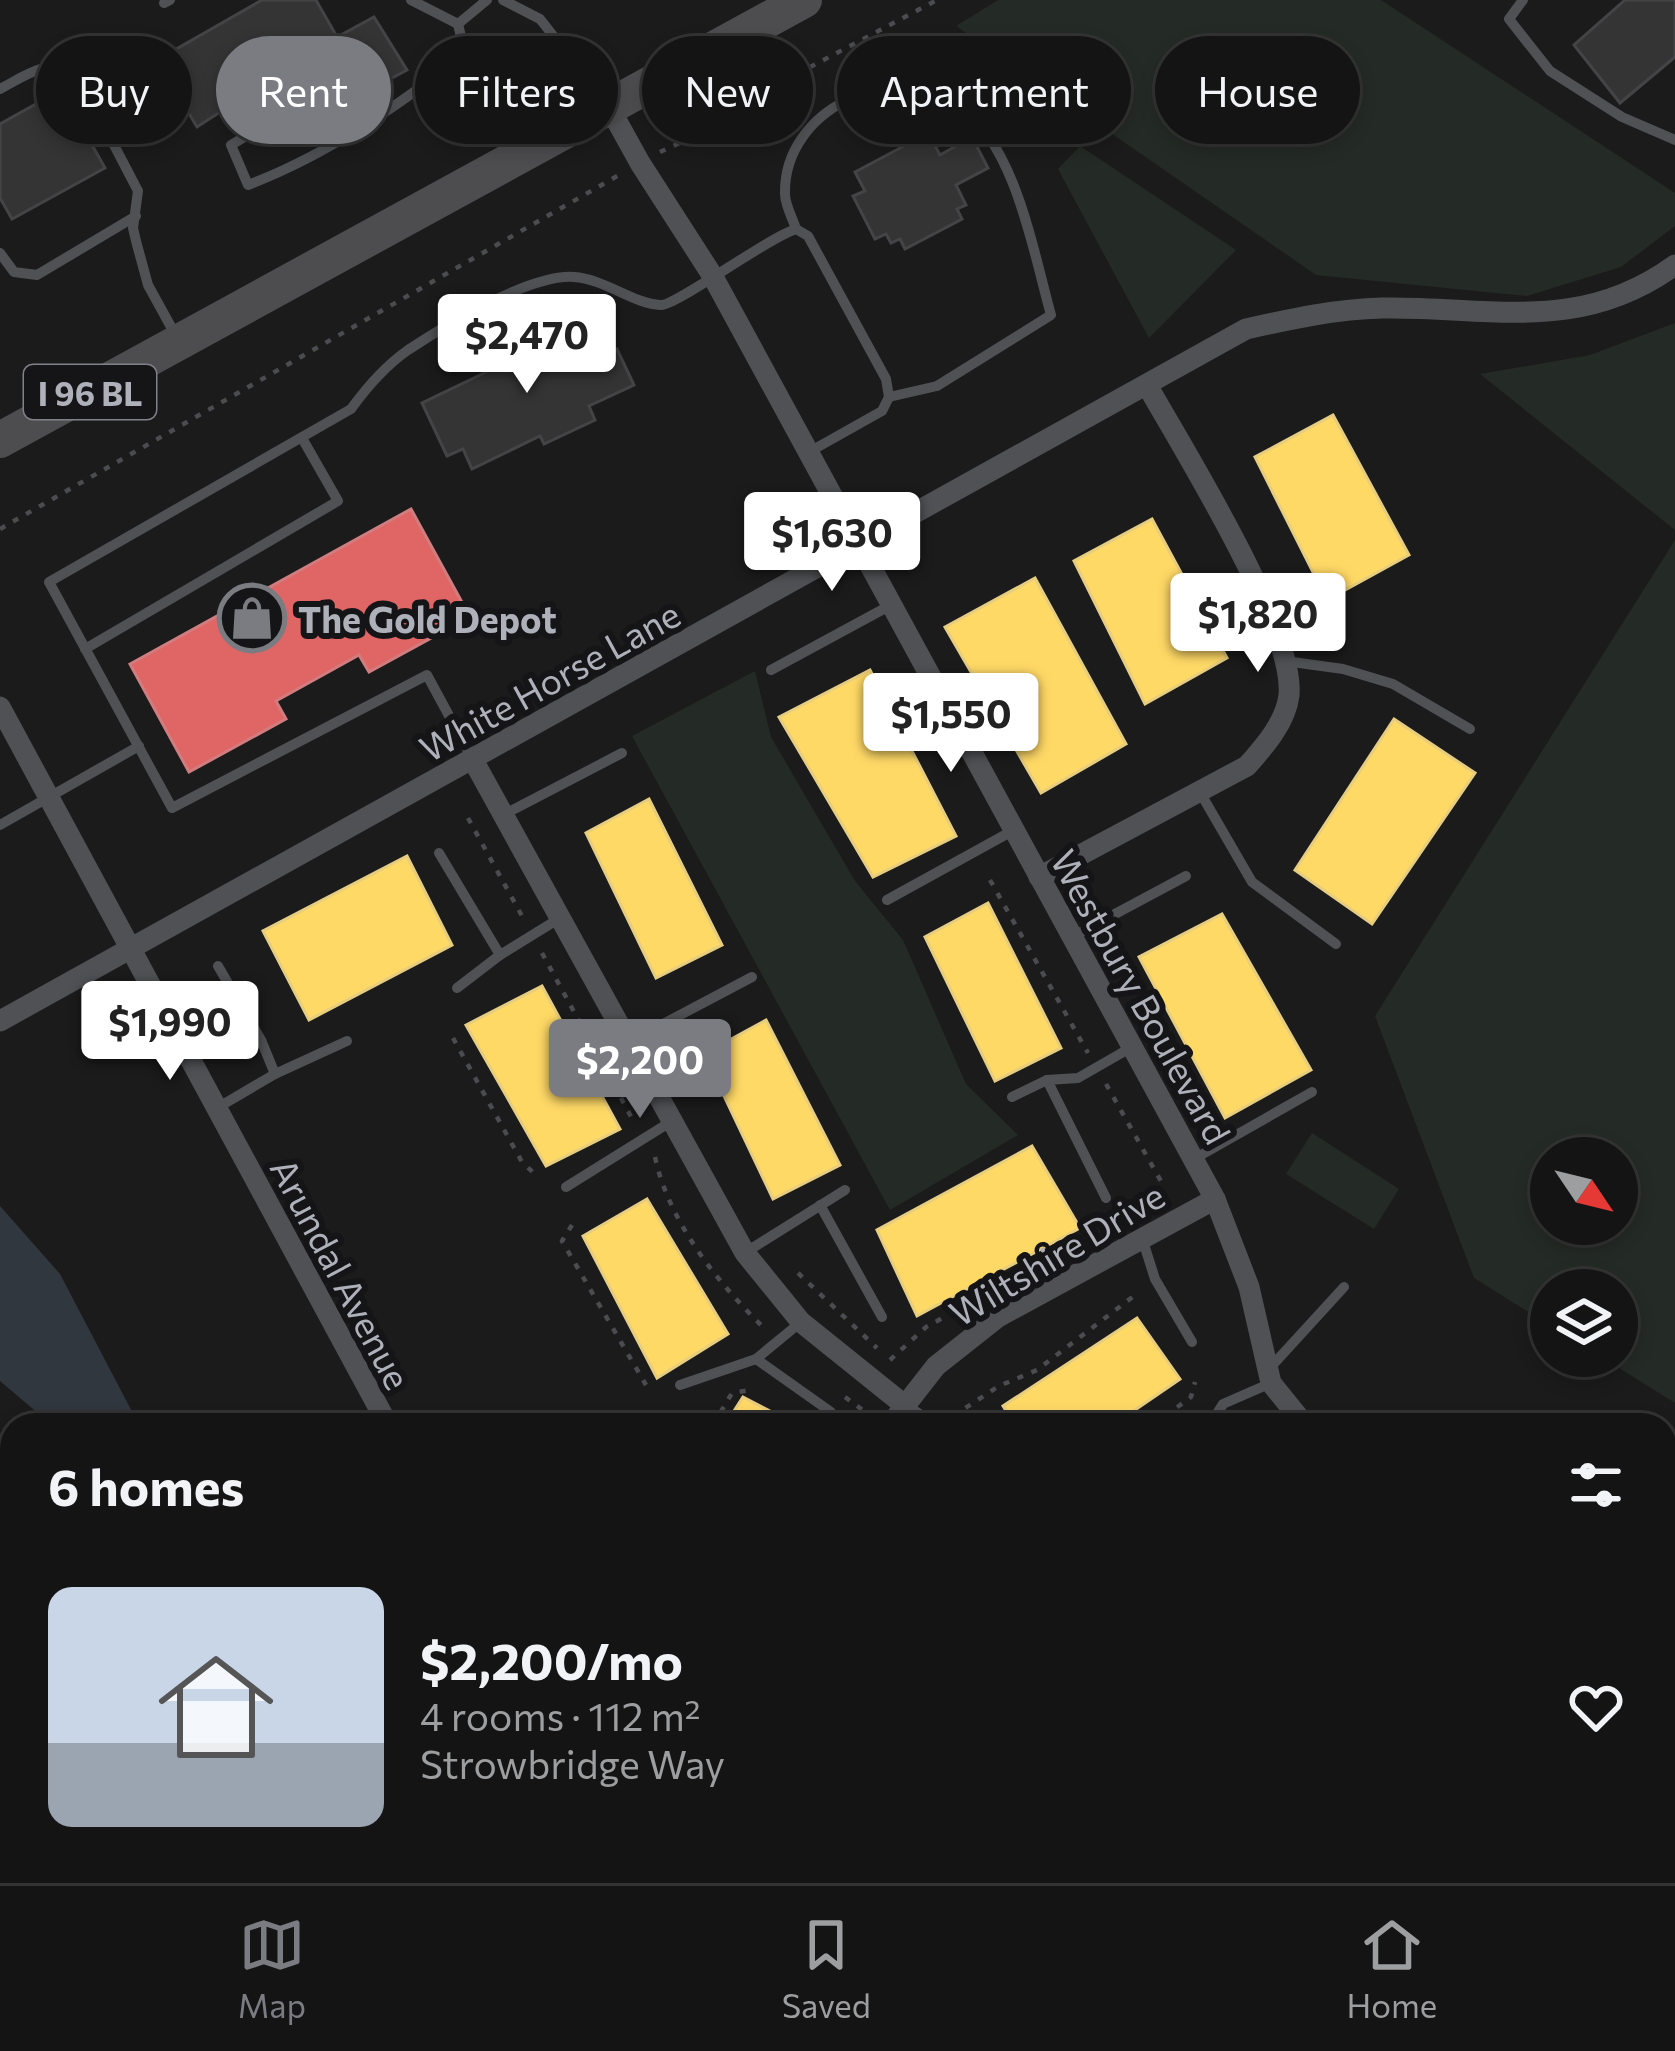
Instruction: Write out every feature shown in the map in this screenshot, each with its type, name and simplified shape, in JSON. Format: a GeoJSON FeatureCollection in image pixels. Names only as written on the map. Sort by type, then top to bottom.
{"type":"FeatureCollection","features":[{"type":"Feature","properties":{"kind":"main road","name":"I 96 BL"},"geometry":{"type":"LineString","coordinates":[[618,102],[804,0]]}},
{"type":"Feature","properties":{"kind":"main road","name":"I 96 BL"},"geometry":{"type":"LineString","coordinates":[[0,440],[542,144]]}},
{"type":"Feature","properties":{"kind":"street","name":"Westbury Boulevard"},"geometry":{"type":"LineString","coordinates":[[618,123],[712,275],[1215,1199],[1249,1287],[1269,1377],[1296,1413]]}},
{"type":"Feature","properties":{"kind":"street","name":"White Horse Lane"},"geometry":{"type":"LineString","coordinates":[[0,1021],[1246,329],[1311,315],[1380,308],[1526,315],[1596,304],[1675,265]]}},
{"type":"Feature","properties":{"kind":"street"},"geometry":{"type":"LineString","coordinates":[[1039,877],[1247,766],[1270,740],[1289,697],[1285,661],[1270,616],[1148,385]]}},
{"type":"Feature","properties":{"kind":"street","name":"Arundal Avenue"},"geometry":{"type":"LineString","coordinates":[[0,707],[381,1413]]}},
{"type":"Feature","properties":{"kind":"street"},"geometry":{"type":"LineString","coordinates":[[473,760],[745,1253],[801,1322],[903,1403]]}},
{"type":"Feature","properties":{"kind":"street","name":"Wiltshire Drive"},"geometry":{"type":"LineString","coordinates":[[897,1413],[936,1366],[998,1317],[1215,1199]]}},
{"type":"Feature","properties":{"kind":"lane"},"geometry":{"type":"LineString","coordinates":[[391,109],[465,54],[458,24],[411,0]]}},
{"type":"Feature","properties":{"kind":"lane"},"geometry":{"type":"LineString","coordinates":[[458,24],[487,0]]}},
{"type":"Feature","properties":{"kind":"lane"},"geometry":{"type":"LineString","coordinates":[[503,0],[540,19],[553,36]]}},
{"type":"Feature","properties":{"kind":"lane"},"geometry":{"type":"LineString","coordinates":[[1523,0],[1509,19],[1550,71],[1622,117],[1675,140]]}},
{"type":"Feature","properties":{"kind":"lane"},"geometry":{"type":"LineString","coordinates":[[0,89],[41,68],[66,67],[77,74],[138,191],[133,229],[148,285],[180,344]]}},
{"type":"Feature","properties":{"kind":"lane"},"geometry":{"type":"LineString","coordinates":[[790,231],[785,196],[793,153],[815,118],[859,94],[918,86],[961,107],[993,143],[1018,197],[1051,314],[937,386],[889,397]]}},
{"type":"Feature","properties":{"kind":"lane"},"geometry":{"type":"LineString","coordinates":[[320,92],[356,129],[248,185],[231,145],[320,92]]}},
{"type":"Feature","properties":{"kind":"lane"},"geometry":{"type":"LineString","coordinates":[[0,253],[14,272],[37,275],[136,216]]}},
{"type":"Feature","properties":{"kind":"lane"},"geometry":{"type":"LineString","coordinates":[[473,760],[427,675],[172,808],[49,582],[351,410],[371,382],[406,351],[533,281],[569,276],[595,280],[661,305],[676,302],[712,275],[790,231],[808,236],[886,379],[889,397],[882,411],[808,452]]}},
{"type":"Feature","properties":{"kind":"lane"},"geometry":{"type":"LineString","coordinates":[[86,649],[338,501],[302,438]]}},
{"type":"Feature","properties":{"kind":"lane"},"geometry":{"type":"LineString","coordinates":[[771,670],[891,605]]}},
{"type":"Feature","properties":{"kind":"lane"},"geometry":{"type":"LineString","coordinates":[[1285,661],[1343,668],[1394,684],[1470,729]]}},
{"type":"Feature","properties":{"kind":"lane"},"geometry":{"type":"LineString","coordinates":[[0,825],[139,746]]}},
{"type":"Feature","properties":{"kind":"lane"},"geometry":{"type":"LineString","coordinates":[[503,814],[622,753]]}},
{"type":"Feature","properties":{"kind":"lane"},"geometry":{"type":"LineString","coordinates":[[1202,794],[1252,882],[1336,944]]}},
{"type":"Feature","properties":{"kind":"lane"},"geometry":{"type":"LineString","coordinates":[[887,900],[1014,830]]}},
{"type":"Feature","properties":{"kind":"lane"},"geometry":{"type":"LineString","coordinates":[[439,853],[500,955]]}},
{"type":"Feature","properties":{"kind":"lane"},"geometry":{"type":"LineString","coordinates":[[1072,937],[1186,876]]}},
{"type":"Feature","properties":{"kind":"lane"},"geometry":{"type":"LineString","coordinates":[[457,988],[560,917]]}},
{"type":"Feature","properties":{"kind":"lane"},"geometry":{"type":"LineString","coordinates":[[218,966],[275,1074]]}},
{"type":"Feature","properties":{"kind":"lane"},"geometry":{"type":"LineString","coordinates":[[628,1042],[752,977]]}},
{"type":"Feature","properties":{"kind":"lane"},"geometry":{"type":"LineString","coordinates":[[216,1108],[347,1041]]}},
{"type":"Feature","properties":{"kind":"lane"},"geometry":{"type":"LineString","coordinates":[[1012,1097],[1047,1080],[1078,1078],[1132,1047]]}},
{"type":"Feature","properties":{"kind":"lane"},"geometry":{"type":"LineString","coordinates":[[1047,1080],[1106,1198]]}},
{"type":"Feature","properties":{"kind":"lane"},"geometry":{"type":"LineString","coordinates":[[1194,1160],[1312,1092]]}},
{"type":"Feature","properties":{"kind":"lane"},"geometry":{"type":"LineString","coordinates":[[566,1187],[672,1121]]}},
{"type":"Feature","properties":{"kind":"lane"},"geometry":{"type":"LineString","coordinates":[[745,1253],[845,1190]]}},
{"type":"Feature","properties":{"kind":"lane"},"geometry":{"type":"LineString","coordinates":[[820,1205],[882,1317]]}},
{"type":"Feature","properties":{"kind":"lane"},"geometry":{"type":"LineString","coordinates":[[1142,1238],[1155,1279],[1192,1342]]}},
{"type":"Feature","properties":{"kind":"lane"},"geometry":{"type":"LineString","coordinates":[[1217,1413],[1223,1404],[1269,1377],[1344,1287]]}},
{"type":"Feature","properties":{"kind":"lane"},"geometry":{"type":"LineString","coordinates":[[680,1385],[756,1359],[801,1322]]}},
{"type":"Feature","properties":{"kind":"lane"},"geometry":{"type":"LineString","coordinates":[[756,1359],[831,1412]]}},
{"type":"Feature","properties":{"kind":"lane"},"geometry":{"type":"LineString","coordinates":[[903,1403],[918,1413]]}},
{"type":"Feature","properties":{"kind":"path"},"geometry":{"type":"LineString","coordinates":[[670,146],[686,140],[698,146],[705,143],[760,94],[937,0]]}},
{"type":"Feature","properties":{"kind":"path"},"geometry":{"type":"LineString","coordinates":[[0,529],[614,178]]}},
{"type":"Feature","properties":{"kind":"path"},"geometry":{"type":"LineString","coordinates":[[469,818],[611,1086],[655,1155],[661,1186],[706,1262],[777,1341]]}},
{"type":"Feature","properties":{"kind":"path"},"geometry":{"type":"LineString","coordinates":[[990,880],[1162,1183],[1148,1203],[1090,1236]]}},
{"type":"Feature","properties":{"kind":"path"},"geometry":{"type":"LineString","coordinates":[[453,1038],[522,1162],[538,1176]]}},
{"type":"Feature","properties":{"kind":"path"},"geometry":{"type":"LineString","coordinates":[[572,1225],[562,1241],[646,1385]]}},
{"type":"Feature","properties":{"kind":"path"},"geometry":{"type":"LineString","coordinates":[[798,1274],[892,1362],[926,1327],[992,1291]]}},
{"type":"Feature","properties":{"kind":"path"},"geometry":{"type":"LineString","coordinates":[[958,1413],[999,1386],[1036,1370],[1139,1292]]}},
{"type":"Feature","properties":{"kind":"path"},"geometry":{"type":"LineString","coordinates":[[1169,1413],[1191,1397],[1195,1382]]}},
{"type":"Feature","properties":{"kind":"path"},"geometry":{"type":"LineString","coordinates":[[720,1413],[732,1393],[750,1390]]}},
{"type":"Feature","properties":{"kind":"shaded area"},"geometry":{"type":"Polygon","coordinates":[[[998,0],[1381,0],[1675,193],[1675,226],[1621,267],[1527,296],[1316,275],[1127,144],[1131,144],[1131,36],[970,36],[956,26],[998,0]]]}},
{"type":"Feature","properties":{"kind":"shaded area"},"geometry":{"type":"Polygon","coordinates":[[[1080,146],[1236,250],[1149,338],[1058,169],[1080,146]]]}},
{"type":"Feature","properties":{"kind":"shaded area"},"geometry":{"type":"Polygon","coordinates":[[[1675,323],[1675,530],[1480,374],[1590,355],[1675,323]]]}},
{"type":"Feature","properties":{"kind":"shaded area"},"geometry":{"type":"Polygon","coordinates":[[[1675,540],[1675,1403],[1634,1377],[1638,1377],[1638,1269],[1530,1269],[1530,1313],[1474,1278],[1375,1016],[1675,540]]]}},
{"type":"Feature","properties":{"kind":"shaded area"},"geometry":{"type":"Polygon","coordinates":[[[755,671],[771,737],[855,881],[903,940],[966,1084],[1018,1135],[890,1210],[632,736],[755,671]]]}},
{"type":"Feature","properties":{"kind":"shaded area"},"geometry":{"type":"Polygon","coordinates":[[[1312,1133],[1399,1189],[1374,1229],[1286,1174],[1312,1133]]]}},
{"type":"Feature","properties":{"kind":"shaded area"},"geometry":{"type":"Polygon","coordinates":[[[0,1206],[60,1274],[133,1413],[38,1413],[0,1381],[0,1206]]]}},
{"type":"Feature","properties":{"kind":"building: Homes"},"geometry":{"type":"Polygon","coordinates":[[[1333,415],[1409,555],[1327,600],[1255,457],[1333,415]]]}},
{"type":"Feature","properties":{"kind":"building: Homes"},"geometry":{"type":"Polygon","coordinates":[[[1152,519],[1227,658],[1145,704],[1074,561],[1152,519]]]}},
{"type":"Feature","properties":{"kind":"building: Homes"},"geometry":{"type":"Polygon","coordinates":[[[1035,578],[1126,744],[1041,793],[945,627],[1035,578]]]}},
{"type":"Feature","properties":{"kind":"building: Homes"},"geometry":{"type":"Polygon","coordinates":[[[870,670],[956,836],[873,877],[779,717],[870,670]]]}},
{"type":"Feature","properties":{"kind":"building: Homes"},"geometry":{"type":"Polygon","coordinates":[[[1394,719],[1475,773],[1372,924],[1295,870],[1394,719]]]}},
{"type":"Feature","properties":{"kind":"building: Homes"},"geometry":{"type":"Polygon","coordinates":[[[649,799],[722,945],[656,978],[586,833],[649,799]]]}},
{"type":"Feature","properties":{"kind":"building: Homes"},"geometry":{"type":"Polygon","coordinates":[[[407,856],[452,945],[309,1020],[263,931],[407,856]]]}},
{"type":"Feature","properties":{"kind":"building: Homes"},"geometry":{"type":"Polygon","coordinates":[[[988,903],[1061,1048],[995,1081],[925,937],[988,903]]]}},
{"type":"Feature","properties":{"kind":"building: Homes"},"geometry":{"type":"Polygon","coordinates":[[[1222,914],[1311,1070],[1225,1118],[1139,957],[1222,914]]]}},
{"type":"Feature","properties":{"kind":"building: Homes"},"geometry":{"type":"Polygon","coordinates":[[[542,986],[620,1129],[546,1166],[466,1025],[542,986]]]}},
{"type":"Feature","properties":{"kind":"building: Homes"},"geometry":{"type":"Polygon","coordinates":[[[766,1020],[840,1165],[773,1199],[704,1054],[766,1020]]]}},
{"type":"Feature","properties":{"kind":"building: Homes"},"geometry":{"type":"Polygon","coordinates":[[[1032,1146],[1080,1228],[917,1316],[877,1230],[1032,1146]]]}},
{"type":"Feature","properties":{"kind":"building: Homes"},"geometry":{"type":"Polygon","coordinates":[[[647,1199],[728,1334],[657,1378],[583,1236],[647,1199]]]}},
{"type":"Feature","properties":{"kind":"building: Homes"},"geometry":{"type":"Polygon","coordinates":[[[1137,1318],[1180,1379],[1130,1413],[1007,1413],[1003,1406],[1137,1318]]]}},
{"type":"Feature","properties":{"kind":"building: Homes"},"geometry":{"type":"Polygon","coordinates":[[[743,1397],[774,1413],[733,1413],[743,1397]]]}},
{"type":"Feature","properties":{"kind":"building: Shops"},"geometry":{"type":"Polygon","coordinates":[[[411,509],[470,617],[369,672],[359,655],[276,701],[286,719],[189,772],[130,664],[411,509]]]}},
{"type":"Feature","properties":{"kind":"building: Other"},"geometry":{"type":"Polygon","coordinates":[[[262,0],[316,0],[336,36],[216,36],[216,115],[197,127],[192,119],[192,40],[262,0]]]}},
{"type":"Feature","properties":{"kind":"building: Other"},"geometry":{"type":"Polygon","coordinates":[[[1625,0],[1675,0],[1675,57],[1620,103],[1574,45],[1625,0]]]}},
{"type":"Feature","properties":{"kind":"building: Other"},"geometry":{"type":"Polygon","coordinates":[[[374,17],[386,36],[339,36],[374,17]]]}},
{"type":"Feature","properties":{"kind":"building: Other"},"geometry":{"type":"Polygon","coordinates":[[[391,44],[407,70],[391,79],[391,44]]]}},
{"type":"Feature","properties":{"kind":"building: Other"},"geometry":{"type":"Polygon","coordinates":[[[36,104],[36,144],[91,144],[105,168],[12,219],[0,198],[0,124],[36,104]]]}},
{"type":"Feature","properties":{"kind":"building: Other"},"geometry":{"type":"Polygon","coordinates":[[[908,144],[934,144],[940,155],[960,144],[976,144],[988,168],[956,185],[966,205],[957,209],[962,219],[905,249],[900,239],[891,243],[886,234],[875,239],[853,196],[865,191],[855,172],[908,144]]]}},
{"type":"Feature","properties":{"kind":"building: Other"},"geometry":{"type":"Polygon","coordinates":[[[536,331],[543,346],[570,333],[602,340],[608,353],[617,349],[634,385],[589,406],[595,420],[544,444],[540,436],[472,469],[463,449],[447,456],[422,403],[505,363],[498,349],[536,331]]]}},
{"type":"Feature","properties":{"kind":"place","name":"The Gold Depot"},"geometry":{"type":"Point","coordinates":[252,618]}}]}
